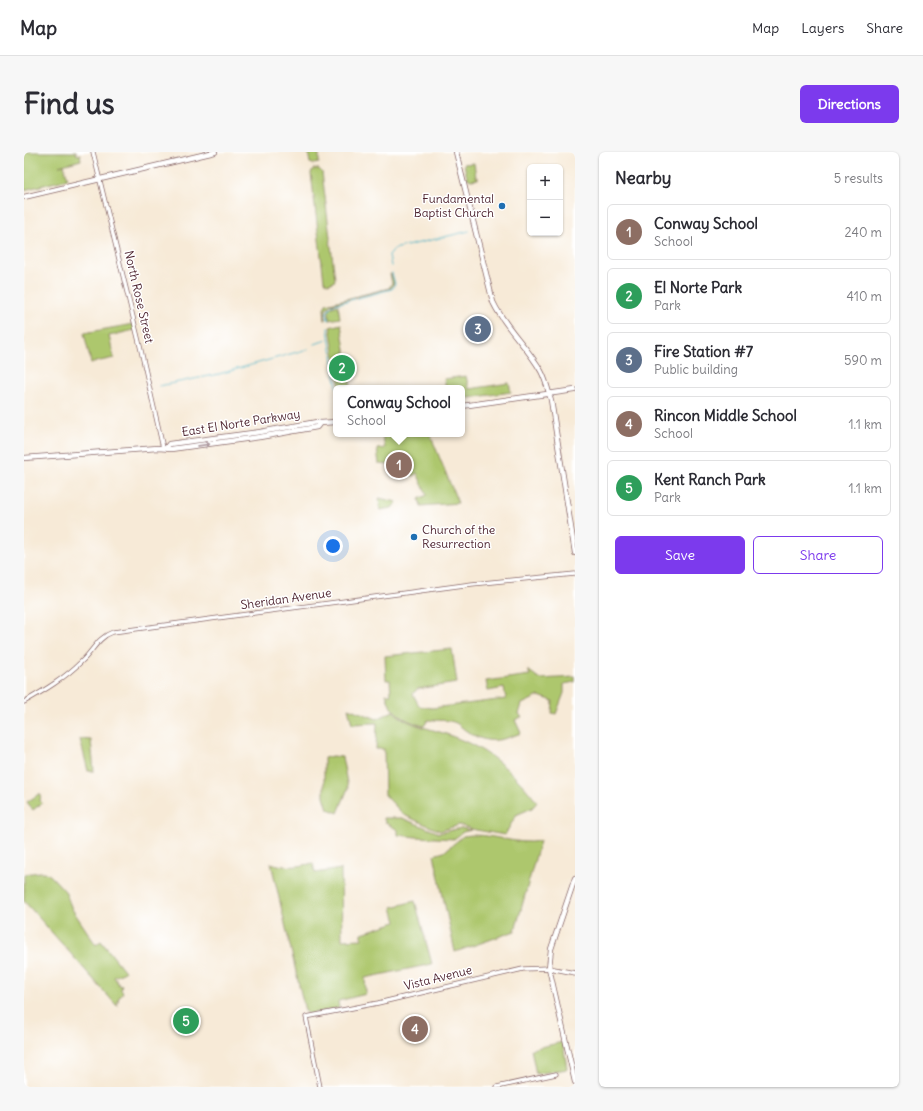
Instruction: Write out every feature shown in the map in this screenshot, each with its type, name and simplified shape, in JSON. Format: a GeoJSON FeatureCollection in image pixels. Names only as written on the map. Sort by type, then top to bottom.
{"type":"FeatureCollection","features":[{"type":"Feature","properties":{"kind":"main road"},"geometry":{"type":"LineString","coordinates":[[24,197],[216,152]]}},
{"type":"Feature","properties":{"kind":"main road"},"geometry":{"type":"LineString","coordinates":[[456,152],[493,302],[503,321],[537,365],[544,377],[549,394],[575,554]]}},
{"type":"Feature","properties":{"kind":"main road"},"geometry":{"type":"LineString","coordinates":[[465,406],[575,390]]}},
{"type":"Feature","properties":{"kind":"main road","name":"East El Norte Parkway"},"geometry":{"type":"LineString","coordinates":[[24,458],[164,448],[170,450],[260,437],[317,426],[320,423],[333,422]]}},
{"type":"Feature","properties":{"kind":"main road"},"geometry":{"type":"LineString","coordinates":[[575,878],[551,949],[549,968],[575,1082]]}},
{"type":"Feature","properties":{"kind":"street","name":"North Rose Street"},"geometry":{"type":"LineString","coordinates":[[93,152],[164,448]]}},
{"type":"Feature","properties":{"kind":"street","name":"Sheridan Avenue"},"geometry":{"type":"LineString","coordinates":[[24,702],[49,687],[79,664],[102,638],[113,632],[477,584],[575,574]]}},
{"type":"Feature","properties":{"kind":"street","name":"Vista Avenue"},"geometry":{"type":"LineString","coordinates":[[320,1087],[306,1017],[378,1003],[523,969],[549,968],[575,973]]}},
{"type":"Feature","properties":{"kind":"street"},"geometry":{"type":"LineString","coordinates":[[497,1087],[556,1074]]}},
{"type":"Feature","properties":{"kind":"green space"},"geometry":{"type":"Polygon","coordinates":[[[24,152],[76,152],[77,155],[80,154],[81,160],[59,166],[64,165],[68,179],[24,190],[24,152]]]}},
{"type":"Feature","properties":{"kind":"green space"},"geometry":{"type":"Polygon","coordinates":[[[308,152],[319,152],[319,163],[310,163],[308,152]]]}},
{"type":"Feature","properties":{"kind":"green space"},"geometry":{"type":"Polygon","coordinates":[[[474,163],[476,177],[478,177],[478,179],[471,180],[467,178],[464,164],[474,163]]]}},
{"type":"Feature","properties":{"kind":"green space"},"geometry":{"type":"Polygon","coordinates":[[[313,169],[319,169],[322,172],[335,279],[334,282],[328,284],[324,281],[311,173],[313,169]]]}},
{"type":"Feature","properties":{"kind":"green space"},"geometry":{"type":"Polygon","coordinates":[[[390,274],[394,282],[391,288],[331,304],[326,309],[325,321],[324,308],[326,304],[389,288],[392,283],[390,274]]]}},
{"type":"Feature","properties":{"kind":"green space"},"geometry":{"type":"Polygon","coordinates":[[[338,305],[340,318],[329,320],[329,308],[338,305]]]}},
{"type":"Feature","properties":{"kind":"green space"},"geometry":{"type":"Polygon","coordinates":[[[133,324],[134,330],[109,336],[114,358],[91,363],[84,333],[133,324]]]}},
{"type":"Feature","properties":{"kind":"green space"},"geometry":{"type":"Polygon","coordinates":[[[341,324],[351,385],[340,385],[330,327],[341,324]]]}},
{"type":"Feature","properties":{"kind":"green space"},"geometry":{"type":"Polygon","coordinates":[[[466,376],[469,389],[509,383],[511,392],[465,399],[465,385],[445,385],[444,379],[466,376]]]}},
{"type":"Feature","properties":{"kind":"green space"},"geometry":{"type":"Polygon","coordinates":[[[383,437],[431,437],[458,503],[421,506],[419,499],[427,495],[417,473],[413,476],[407,472],[399,472],[389,465],[379,464],[377,449],[385,448],[383,437]]]}},
{"type":"Feature","properties":{"kind":"green space"},"geometry":{"type":"Polygon","coordinates":[[[379,498],[397,502],[392,508],[380,510],[379,498]]]}},
{"type":"Feature","properties":{"kind":"green space"},"geometry":{"type":"Polygon","coordinates":[[[452,649],[457,683],[417,689],[413,694],[419,706],[432,708],[506,699],[504,688],[488,691],[486,681],[530,675],[528,670],[540,679],[575,677],[575,682],[564,684],[564,693],[556,714],[552,713],[553,701],[539,696],[522,704],[519,714],[522,717],[515,720],[521,733],[500,740],[482,739],[453,722],[428,720],[424,726],[411,722],[395,712],[388,701],[386,694],[391,694],[390,680],[386,680],[385,656],[452,649]]]}},
{"type":"Feature","properties":{"kind":"green space"},"geometry":{"type":"Polygon","coordinates":[[[348,708],[377,719],[393,711],[406,721],[467,742],[490,756],[510,772],[537,802],[532,808],[516,815],[505,835],[476,830],[459,825],[440,831],[404,815],[385,795],[384,749],[376,749],[377,723],[352,724],[348,708]]]}},
{"type":"Feature","properties":{"kind":"green space"},"geometry":{"type":"Polygon","coordinates":[[[80,739],[91,740],[94,771],[88,771],[80,739]]]}},
{"type":"Feature","properties":{"kind":"green space"},"geometry":{"type":"Polygon","coordinates":[[[333,756],[342,757],[348,788],[338,813],[328,809],[324,796],[324,758],[333,756]]]}},
{"type":"Feature","properties":{"kind":"green space"},"geometry":{"type":"Polygon","coordinates":[[[41,794],[40,801],[42,803],[33,810],[27,802],[41,794]]]}},
{"type":"Feature","properties":{"kind":"green space"},"geometry":{"type":"Polygon","coordinates":[[[383,818],[402,818],[439,833],[461,828],[471,830],[463,832],[454,839],[398,835],[398,830],[386,823],[383,818]]]}},
{"type":"Feature","properties":{"kind":"green space"},"geometry":{"type":"Polygon","coordinates":[[[482,835],[521,842],[540,841],[515,931],[455,952],[434,855],[444,852],[463,836],[482,835]]]}},
{"type":"Feature","properties":{"kind":"green space"},"geometry":{"type":"Polygon","coordinates":[[[271,863],[282,866],[292,866],[313,863],[315,873],[341,869],[342,940],[362,939],[362,933],[396,922],[392,907],[415,901],[432,964],[365,978],[366,994],[338,1001],[339,1008],[309,1014],[305,1011],[271,863]]]}},
{"type":"Feature","properties":{"kind":"green space"},"geometry":{"type":"Polygon","coordinates":[[[45,872],[51,876],[65,891],[72,909],[96,945],[101,941],[124,970],[125,972],[114,977],[120,986],[122,985],[121,990],[123,992],[119,997],[117,1006],[24,901],[24,874],[45,872]]]}},
{"type":"Feature","properties":{"kind":"green space"},"geometry":{"type":"Polygon","coordinates":[[[563,1042],[567,1069],[536,1074],[531,1049],[563,1042]]]}},
{"type":"Feature","properties":{"kind":"waterway"},"geometry":{"type":"LineString","coordinates":[[391,266],[389,255],[394,249],[469,231]]}},
{"type":"Feature","properties":{"kind":"waterway"},"geometry":{"type":"LineString","coordinates":[[328,320],[327,312],[332,305],[392,289],[395,284],[392,273]]}},
{"type":"Feature","properties":{"kind":"waterway"},"geometry":{"type":"LineString","coordinates":[[328,328],[337,385]]}},
{"type":"Feature","properties":{"kind":"waterway"},"geometry":{"type":"LineString","coordinates":[[315,344],[329,339]]}},
{"type":"Feature","properties":{"kind":"waterway"},"geometry":{"type":"LineString","coordinates":[[159,386],[219,374],[308,349]]}},
{"type":"Feature","properties":{"kind":"place","name":"Fundamental Baptist Church"},"geometry":{"type":"Point","coordinates":[502,206]}},
{"type":"Feature","properties":{"kind":"place","name":"Fire Station #7"},"geometry":{"type":"Point","coordinates":[478,329]}},
{"type":"Feature","properties":{"kind":"place","name":"El Norte Park"},"geometry":{"type":"Point","coordinates":[342,368]}},
{"type":"Feature","properties":{"kind":"place","name":"Conway School"},"geometry":{"type":"Point","coordinates":[399,465]}},
{"type":"Feature","properties":{"kind":"place","name":"Church of the Resurrection"},"geometry":{"type":"Point","coordinates":[414,537]}},
{"type":"Feature","properties":{"kind":"place","name":"Kent Ranch Park"},"geometry":{"type":"Point","coordinates":[186,1021]}},
{"type":"Feature","properties":{"kind":"place","name":"Rincon Middle School"},"geometry":{"type":"Point","coordinates":[415,1029]}}]}
